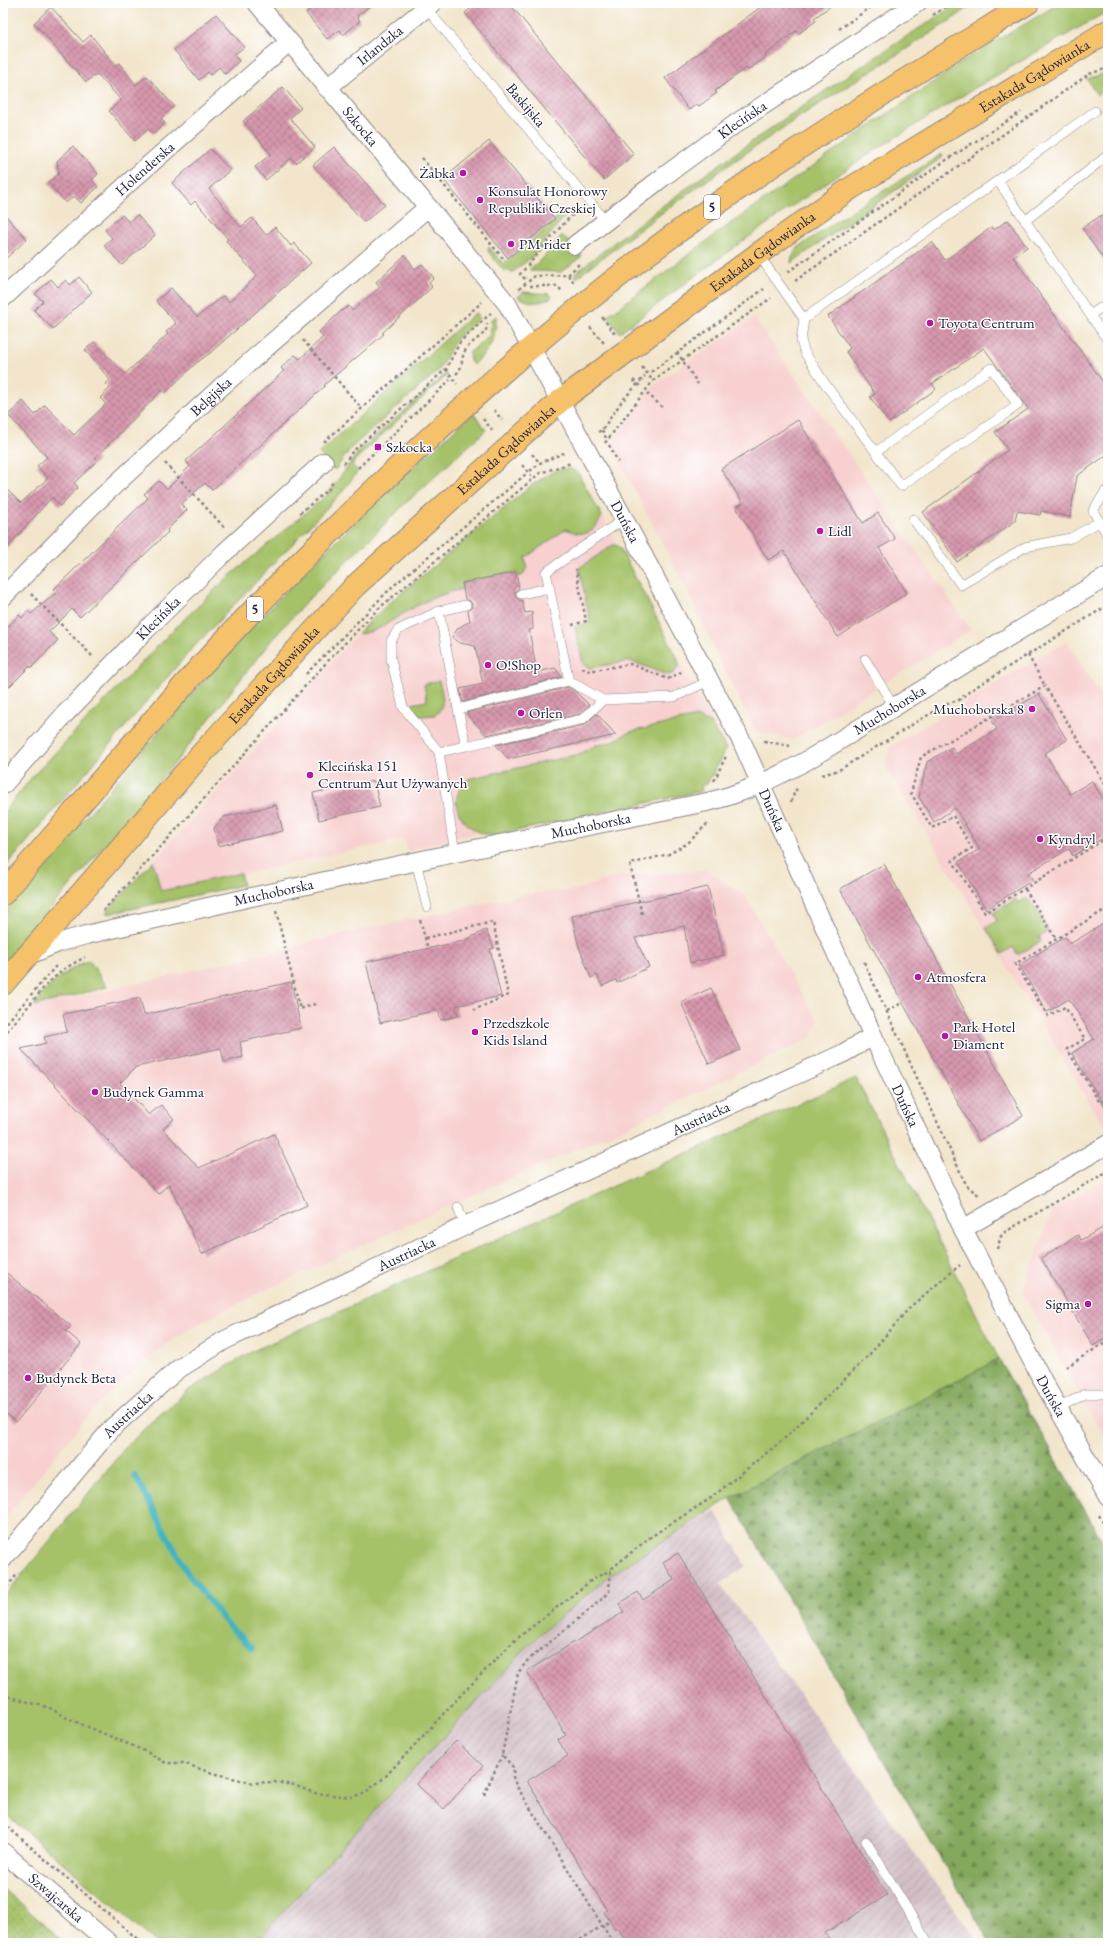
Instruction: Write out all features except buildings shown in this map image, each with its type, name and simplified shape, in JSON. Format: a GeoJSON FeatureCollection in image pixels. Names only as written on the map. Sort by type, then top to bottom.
{"type":"FeatureCollection","features":[{"type":"Feature","properties":{"kind":"main road","name":"5"},"geometry":{"type":"LineString","coordinates":[[3,894],[202,664],[294,568],[382,482],[469,401],[530,348],[694,219],[800,146],[1028,3]]}},
{"type":"Feature","properties":{"kind":"main road","name":"Estakada Gądowianka"},"geometry":{"type":"LineString","coordinates":[[3,984],[197,759],[355,586],[560,401],[758,254],[851,188],[1108,31]]}},
{"type":"Feature","properties":{"kind":"street","name":"Szkocka"},"geometry":{"type":"LineString","coordinates":[[257,3],[503,298],[530,348]]}},
{"type":"Feature","properties":{"kind":"street","name":"Klecińska"},"geometry":{"type":"LineString","coordinates":[[575,245],[605,220],[738,122],[917,3]]}},
{"type":"Feature","properties":{"kind":"street","name":"Irlandzka"},"geometry":{"type":"LineString","coordinates":[[327,88],[429,6]]}},
{"type":"Feature","properties":{"kind":"street","name":"Holenderska"},"geometry":{"type":"LineString","coordinates":[[3,298],[132,179],[289,42]]}},
{"type":"Feature","properties":{"kind":"street","name":"Belgijska"},"geometry":{"type":"LineString","coordinates":[[3,598],[91,507],[221,387],[428,207]]}},
{"type":"Feature","properties":{"kind":"street","name":"Duńska"},"geometry":{"type":"LineString","coordinates":[[530,348],[624,519],[742,742],[873,1036],[964,1229],[1058,1408],[1108,1497]]}},
{"type":"Feature","properties":{"kind":"street","name":"Klecińska"},"geometry":{"type":"LineString","coordinates":[[3,786],[65,714],[146,630],[224,554],[324,462]]}},
{"type":"Feature","properties":{"kind":"street","name":"Muchoborska"},"geometry":{"type":"LineString","coordinates":[[26,956],[58,943],[86,935],[455,852],[707,802],[741,793],[762,784],[806,761],[1108,576]]}},
{"type":"Feature","properties":{"kind":"street","name":"Austriacka"},"geometry":{"type":"LineString","coordinates":[[3,1559],[112,1428],[177,1370],[231,1336],[466,1226],[842,1054],[873,1036]]}},
{"type":"Feature","properties":{"kind":"street"},"geometry":{"type":"LineString","coordinates":[[964,1229],[1108,1144]]}},
{"type":"Feature","properties":{"kind":"street","name":"Szwajcarska"},"geometry":{"type":"LineString","coordinates":[[3,1852],[109,1943]]}},
{"type":"Feature","properties":{"kind":"lane","name":"Baskijska"},"geometry":{"type":"LineString","coordinates":[[429,6],[605,220]]}},
{"type":"Feature","properties":{"kind":"lane"},"geometry":{"type":"LineString","coordinates":[[804,319],[1095,110]]}},
{"type":"Feature","properties":{"kind":"lane"},"geometry":{"type":"LineString","coordinates":[[1025,221],[1108,155]]}},
{"type":"Feature","properties":{"kind":"lane"},"geometry":{"type":"LineString","coordinates":[[998,181],[1108,341]]}},
{"type":"Feature","properties":{"kind":"lane"},"geometry":{"type":"LineString","coordinates":[[758,254],[804,319],[801,341],[805,353],[826,385],[901,486],[1018,405],[991,368],[876,452]]}},
{"type":"Feature","properties":{"kind":"lane"},"geometry":{"type":"LineString","coordinates":[[1090,315],[1108,303]]}},
{"type":"Feature","properties":{"kind":"lane"},"geometry":{"type":"LineString","coordinates":[[1108,490],[1093,511],[1108,536]]}},
{"type":"Feature","properties":{"kind":"lane"},"geometry":{"type":"LineString","coordinates":[[569,682],[546,572],[624,519]]}},
{"type":"Feature","properties":{"kind":"lane"},"geometry":{"type":"LineString","coordinates":[[913,519],[961,585],[1025,547],[1071,538],[1099,522]]}},
{"type":"Feature","properties":{"kind":"lane"},"geometry":{"type":"LineString","coordinates":[[521,594],[549,588]]}},
{"type":"Feature","properties":{"kind":"lane"},"geometry":{"type":"LineString","coordinates":[[455,852],[439,752],[403,708],[391,659],[391,641],[398,630],[439,611],[466,605]]}},
{"type":"Feature","properties":{"kind":"lane"},"geometry":{"type":"LineString","coordinates":[[439,611],[466,746]]}},
{"type":"Feature","properties":{"kind":"lane"},"geometry":{"type":"LineString","coordinates":[[866,659],[894,707]]}},
{"type":"Feature","properties":{"kind":"lane"},"geometry":{"type":"LineString","coordinates":[[458,709],[569,682],[603,700],[674,697],[709,681]]}},
{"type":"Feature","properties":{"kind":"lane"},"geometry":{"type":"LineString","coordinates":[[439,752],[583,719],[603,700]]}},
{"type":"Feature","properties":{"kind":"lane"},"geometry":{"type":"LineString","coordinates":[[416,861],[428,907]]}},
{"type":"Feature","properties":{"kind":"lane"},"geometry":{"type":"LineString","coordinates":[[458,1206],[466,1226]]}},
{"type":"Feature","properties":{"kind":"lane"},"geometry":{"type":"LineString","coordinates":[[1058,1408],[1086,1394],[1094,1392],[1106,1394],[1108,1397]]}},
{"type":"Feature","properties":{"kind":"lane"},"geometry":{"type":"LineString","coordinates":[[866,1841],[928,1943]]}},
{"type":"Feature","properties":{"kind":"path"},"geometry":{"type":"LineString","coordinates":[[932,15],[951,3]]}},
{"type":"Feature","properties":{"kind":"path"},"geometry":{"type":"LineString","coordinates":[[783,290],[1088,74],[1108,68]]}},
{"type":"Feature","properties":{"kind":"path"},"geometry":{"type":"LineString","coordinates":[[788,272],[942,163],[998,127]]}},
{"type":"Feature","properties":{"kind":"path"},"geometry":{"type":"LineString","coordinates":[[422,158],[505,261]]}},
{"type":"Feature","properties":{"kind":"path"},"geometry":{"type":"LineString","coordinates":[[525,279],[520,274],[541,251],[553,234],[580,208]]}},
{"type":"Feature","properties":{"kind":"path"},"geometry":{"type":"LineString","coordinates":[[517,291],[535,276],[568,275],[584,260]]}},
{"type":"Feature","properties":{"kind":"path"},"geometry":{"type":"LineString","coordinates":[[568,275],[574,283]]}},
{"type":"Feature","properties":{"kind":"path"},"geometry":{"type":"LineString","coordinates":[[530,286],[557,286],[563,292]]}},
{"type":"Feature","properties":{"kind":"path"},"geometry":{"type":"LineString","coordinates":[[651,372],[760,292]]}},
{"type":"Feature","properties":{"kind":"path"},"geometry":{"type":"LineString","coordinates":[[645,376],[622,401],[602,430],[607,440],[653,381],[772,297]]}},
{"type":"Feature","properties":{"kind":"path"},"geometry":{"type":"LineString","coordinates":[[602,317],[618,338]]}},
{"type":"Feature","properties":{"kind":"path"},"geometry":{"type":"LineString","coordinates":[[456,383],[446,369],[460,342],[482,322]]}},
{"type":"Feature","properties":{"kind":"path"},"geometry":{"type":"LineString","coordinates":[[456,374],[462,369],[465,351],[485,332],[488,328],[487,323]]}},
{"type":"Feature","properties":{"kind":"path"},"geometry":{"type":"LineString","coordinates":[[290,326],[362,409]]}},
{"type":"Feature","properties":{"kind":"path"},"geometry":{"type":"LineString","coordinates":[[590,326],[606,347]]}},
{"type":"Feature","properties":{"kind":"path"},"geometry":{"type":"LineString","coordinates":[[677,352],[698,384]]}},
{"type":"Feature","properties":{"kind":"path"},"geometry":{"type":"LineString","coordinates":[[358,468],[450,380]]}},
{"type":"Feature","properties":{"kind":"path"},"geometry":{"type":"LineString","coordinates":[[633,380],[642,388]]}},
{"type":"Feature","properties":{"kind":"path"},"geometry":{"type":"LineString","coordinates":[[647,393],[662,407]]}},
{"type":"Feature","properties":{"kind":"path"},"geometry":{"type":"LineString","coordinates":[[153,450],[227,530]]}},
{"type":"Feature","properties":{"kind":"path"},"geometry":{"type":"LineString","coordinates":[[530,471],[540,463],[567,452]]}},
{"type":"Feature","properties":{"kind":"path"},"geometry":{"type":"LineString","coordinates":[[532,454],[540,463]]}},
{"type":"Feature","properties":{"kind":"path"},"geometry":{"type":"LineString","coordinates":[[101,913],[326,663],[372,615],[404,586],[534,479],[548,470],[574,462]]}},
{"type":"Feature","properties":{"kind":"path"},"geometry":{"type":"LineString","coordinates":[[520,463],[534,479]]}},
{"type":"Feature","properties":{"kind":"path"},"geometry":{"type":"LineString","coordinates":[[305,676],[392,587],[526,474]]}},
{"type":"Feature","properties":{"kind":"path"},"geometry":{"type":"LineString","coordinates":[[573,632],[572,625],[586,621],[575,567]]}},
{"type":"Feature","properties":{"kind":"path"},"geometry":{"type":"LineString","coordinates":[[18,581],[96,660]]}},
{"type":"Feature","properties":{"kind":"path"},"geometry":{"type":"LineString","coordinates":[[817,777],[839,770],[951,702],[959,700],[971,690],[1108,606]]}},
{"type":"Feature","properties":{"kind":"path"},"geometry":{"type":"LineString","coordinates":[[1028,655],[1045,686],[1108,789]]}},
{"type":"Feature","properties":{"kind":"path"},"geometry":{"type":"LineString","coordinates":[[580,664],[583,669],[589,671],[630,664],[668,679],[687,669]]}},
{"type":"Feature","properties":{"kind":"path"},"geometry":{"type":"LineString","coordinates":[[1045,686],[921,757],[911,793],[932,828],[953,816],[972,848],[952,860],[985,913],[1108,837]]}},
{"type":"Feature","properties":{"kind":"path"},"geometry":{"type":"LineString","coordinates":[[711,786],[730,748]]}},
{"type":"Feature","properties":{"kind":"path"},"geometry":{"type":"LineString","coordinates":[[790,805],[795,791],[802,787]]}},
{"type":"Feature","properties":{"kind":"path"},"geometry":{"type":"LineString","coordinates":[[642,914],[630,864],[669,854],[688,843],[710,820]]}},
{"type":"Feature","properties":{"kind":"path"},"geometry":{"type":"LineString","coordinates":[[1025,889],[1056,939]]}},
{"type":"Feature","properties":{"kind":"path"},"geometry":{"type":"LineString","coordinates":[[428,907],[418,909],[428,949]]}},
{"type":"Feature","properties":{"kind":"path"},"geometry":{"type":"LineString","coordinates":[[1108,908],[1015,964],[1048,1016],[1065,1007],[1085,1038],[1067,1049],[1100,1103],[1108,1098]]}},
{"type":"Feature","properties":{"kind":"path"},"geometry":{"type":"LineString","coordinates":[[276,910],[300,1009],[315,1004]]}},
{"type":"Feature","properties":{"kind":"path"},"geometry":{"type":"LineString","coordinates":[[425,938],[493,922],[508,995],[474,1010]]}},
{"type":"Feature","properties":{"kind":"path"},"geometry":{"type":"LineString","coordinates":[[3,1036],[48,983],[64,969],[87,956]]}},
{"type":"Feature","properties":{"kind":"path"},"geometry":{"type":"LineString","coordinates":[[863,961],[967,1186],[984,1197],[1005,1232],[1108,1171]]}},
{"type":"Feature","properties":{"kind":"path"},"geometry":{"type":"LineString","coordinates":[[3,1027],[59,963]]}},
{"type":"Feature","properties":{"kind":"path"},"geometry":{"type":"LineString","coordinates":[[887,1011],[902,1003]]}},
{"type":"Feature","properties":{"kind":"path"},"geometry":{"type":"LineString","coordinates":[[3,1695],[50,1708],[66,1718],[124,1744],[147,1752],[166,1763],[183,1763],[212,1773],[253,1783],[274,1782],[294,1785],[314,1793],[350,1796],[363,1794],[385,1777],[459,1697],[514,1641],[594,1579],[611,1570],[649,1538],[711,1498],[785,1438],[869,1355],[910,1307],[960,1265]]}},
{"type":"Feature","properties":{"kind":"path"},"geometry":{"type":"LineString","coordinates":[[1066,1366],[1108,1342]]}},
{"type":"Feature","properties":{"kind":"path"},"geometry":{"type":"LineString","coordinates":[[3,1592],[23,1567]]}},
{"type":"Feature","properties":{"kind":"path"},"geometry":{"type":"LineString","coordinates":[[484,1795],[502,1755],[518,1673],[527,1661],[601,1600],[609,1590],[611,1570]]}},
{"type":"Feature","properties":{"kind":"path"},"geometry":{"type":"LineString","coordinates":[[502,1755],[514,1768],[513,1777],[516,1785],[613,1943]]}},
{"type":"Feature","properties":{"kind":"path"},"geometry":{"type":"LineString","coordinates":[[3,1823],[142,1943]]}},
{"type":"Feature","properties":{"kind":"path"},"geometry":{"type":"LineString","coordinates":[[575,1943],[610,1921]]}},
{"type":"Feature","properties":{"kind":"shaded area"},"geometry":{"type":"Polygon","coordinates":[[[754,318],[971,630],[792,740],[756,731],[724,670],[688,592],[611,445],[654,385],[754,318]]]}},
{"type":"Feature","properties":{"kind":"shaded area"},"geometry":{"type":"Polygon","coordinates":[[[588,489],[726,748],[707,784],[701,786],[702,791],[484,835],[477,833],[418,847],[408,852],[404,839],[116,901],[187,825],[347,645],[373,618],[505,553],[588,489]]]}},
{"type":"Feature","properties":{"kind":"shaded area"},"geometry":{"type":"Polygon","coordinates":[[[1067,641],[1108,707],[1108,1122],[1103,1125],[885,765],[890,747],[1067,641]]]}},
{"type":"Feature","properties":{"kind":"shaded area"},"geometry":{"type":"Polygon","coordinates":[[[707,870],[745,896],[818,1021],[812,1037],[635,1123],[426,1216],[234,1305],[187,1330],[141,1363],[111,1392],[86,1418],[3,1520],[3,1048],[35,1007],[295,947],[316,940],[527,894],[576,890],[618,876],[707,870]]]}},
{"type":"Feature","properties":{"kind":"shaded area"},"geometry":{"type":"Polygon","coordinates":[[[1108,1177],[1108,1445],[1023,1293],[1052,1211],[1108,1177]]]}},
{"type":"Feature","properties":{"kind":"shaded area"},"geometry":{"type":"Polygon","coordinates":[[[715,1511],[746,1566],[720,1584],[979,1943],[255,1943],[382,1803],[538,1636],[608,1577],[682,1529],[715,1511]]]}},
{"type":"Feature","properties":{"kind":"green space"},"geometry":{"type":"Polygon","coordinates":[[[958,3],[976,3],[751,149],[675,203],[576,278],[575,273],[715,167],[811,100],[958,3]]]}},
{"type":"Feature","properties":{"kind":"green space"},"geometry":{"type":"Polygon","coordinates":[[[1060,3],[1108,3],[1108,11],[960,97],[874,151],[728,252],[620,333],[607,316],[720,231],[969,57],[1060,3]]]}},
{"type":"Feature","properties":{"kind":"green space"},"geometry":{"type":"Polygon","coordinates":[[[1108,72],[1108,86],[1097,95],[1087,79],[1108,72]]]}},
{"type":"Feature","properties":{"kind":"green space"},"geometry":{"type":"Polygon","coordinates":[[[942,154],[943,157],[791,263],[792,257],[799,247],[853,210],[942,154]]]}},
{"type":"Feature","properties":{"kind":"green space"},"geometry":{"type":"Polygon","coordinates":[[[564,209],[567,213],[533,256],[513,272],[503,270],[488,251],[489,247],[504,264],[556,220],[555,218],[564,209]]]}},
{"type":"Feature","properties":{"kind":"green space"},"geometry":{"type":"Polygon","coordinates":[[[562,235],[582,256],[561,272],[531,271],[530,269],[544,257],[562,235]]]}},
{"type":"Feature","properties":{"kind":"green space"},"geometry":{"type":"Polygon","coordinates":[[[523,292],[550,294],[552,297],[539,302],[531,302],[518,297],[523,292]]]}},
{"type":"Feature","properties":{"kind":"green space"},"geometry":{"type":"Polygon","coordinates":[[[476,312],[480,318],[456,339],[439,370],[350,449],[336,469],[332,469],[319,453],[476,312]]]}},
{"type":"Feature","properties":{"kind":"green space"},"geometry":{"type":"Polygon","coordinates":[[[496,316],[495,331],[491,344],[479,360],[473,365],[470,361],[469,353],[490,335],[491,320],[496,316]]]}},
{"type":"Feature","properties":{"kind":"green space"},"geometry":{"type":"Polygon","coordinates":[[[446,374],[447,375],[356,459],[352,465],[358,471],[342,492],[189,652],[3,870],[3,813],[33,776],[166,637],[227,578],[326,496],[360,450],[446,374]]]}},
{"type":"Feature","properties":{"kind":"green space"},"geometry":{"type":"Polygon","coordinates":[[[473,413],[486,430],[406,503],[307,601],[270,642],[174,764],[3,964],[3,915],[116,782],[231,650],[289,588],[410,470],[473,413]]]}},
{"type":"Feature","properties":{"kind":"green space"},"geometry":{"type":"Polygon","coordinates":[[[569,468],[578,473],[602,516],[595,527],[583,534],[566,529],[525,558],[527,567],[523,575],[517,577],[516,572],[462,583],[463,589],[431,599],[416,606],[386,625],[366,633],[359,634],[359,632],[389,603],[532,485],[554,471],[569,468]]]}},
{"type":"Feature","properties":{"kind":"green space"},"geometry":{"type":"Polygon","coordinates":[[[613,545],[618,546],[621,550],[677,657],[679,666],[674,673],[668,675],[630,661],[590,668],[583,664],[575,627],[590,622],[579,568],[613,545]]]}},
{"type":"Feature","properties":{"kind":"green space"},"geometry":{"type":"Polygon","coordinates":[[[439,681],[443,699],[441,708],[435,715],[421,716],[414,710],[412,704],[427,701],[424,684],[439,681]]]}},
{"type":"Feature","properties":{"kind":"green space"},"geometry":{"type":"Polygon","coordinates":[[[696,717],[710,723],[726,748],[707,784],[701,786],[702,791],[493,836],[473,829],[465,823],[460,815],[457,807],[457,797],[460,788],[468,779],[580,754],[596,745],[609,743],[630,732],[696,717]]]}},
{"type":"Feature","properties":{"kind":"green space"},"geometry":{"type":"Polygon","coordinates":[[[153,861],[161,891],[240,873],[243,885],[108,914],[106,912],[153,861]]]}},
{"type":"Feature","properties":{"kind":"green space"},"geometry":{"type":"Polygon","coordinates":[[[1026,898],[1028,901],[1030,900],[1048,929],[1046,930],[1047,932],[1039,937],[1041,941],[1018,955],[1013,947],[1002,954],[986,928],[997,921],[993,913],[1016,899],[1019,903],[1026,898]]]}},
{"type":"Feature","properties":{"kind":"green space"},"geometry":{"type":"Polygon","coordinates":[[[89,960],[107,987],[34,1006],[58,979],[72,969],[89,960]]]}},
{"type":"Feature","properties":{"kind":"green space"},"geometry":{"type":"Polygon","coordinates":[[[856,1078],[999,1359],[730,1498],[608,1577],[538,1636],[382,1803],[255,1943],[157,1943],[3,1812],[3,1598],[125,1448],[150,1423],[190,1389],[251,1352],[624,1181],[856,1078]]]}},
{"type":"Feature","properties":{"kind":"green space"},"geometry":{"type":"Polygon","coordinates":[[[999,1359],[1108,1551],[1108,1943],[990,1943],[730,1498],[999,1359]]]}},
{"type":"Feature","properties":{"kind":"green space"},"geometry":{"type":"Polygon","coordinates":[[[3,1889],[66,1943],[3,1943],[3,1889]]]}},
{"type":"Feature","properties":{"kind":"waterway"},"geometry":{"type":"LineString","coordinates":[[135,1476],[188,1574],[228,1625],[252,1648]]}},
{"type":"Feature","properties":{"kind":"place","name":"Żabka"},"geometry":{"type":"Point","coordinates":[463,173]}},
{"type":"Feature","properties":{"kind":"place","name":"Konsulat Honorowy Republiki Czeskiej"},"geometry":{"type":"Point","coordinates":[480,200]}},
{"type":"Feature","properties":{"kind":"place","name":"PM rider"},"geometry":{"type":"Point","coordinates":[511,244]}},
{"type":"Feature","properties":{"kind":"place","name":"Toyota Centrum"},"geometry":{"type":"Point","coordinates":[930,323]}},
{"type":"Feature","properties":{"kind":"place","name":"Szkocka"},"geometry":{"type":"Point","coordinates":[378,447]}},
{"type":"Feature","properties":{"kind":"place","name":"Lidl"},"geometry":{"type":"Point","coordinates":[820,531]}},
{"type":"Feature","properties":{"kind":"place","name":"O!Shop"},"geometry":{"type":"Point","coordinates":[488,665]}},
{"type":"Feature","properties":{"kind":"place","name":"Muchoborska 8"},"geometry":{"type":"Point","coordinates":[1032,709]}},
{"type":"Feature","properties":{"kind":"place","name":"Orlen"},"geometry":{"type":"Point","coordinates":[521,713]}},
{"type":"Feature","properties":{"kind":"place","name":"Klecińska 151 Centrum Aut Używanych"},"geometry":{"type":"Point","coordinates":[310,775]}},
{"type":"Feature","properties":{"kind":"place","name":"Kyndryl"},"geometry":{"type":"Point","coordinates":[1040,839]}},
{"type":"Feature","properties":{"kind":"place","name":"Atmosfera"},"geometry":{"type":"Point","coordinates":[918,977]}},
{"type":"Feature","properties":{"kind":"place","name":"Przedszkole Kids Island"},"geometry":{"type":"Point","coordinates":[475,1032]}},
{"type":"Feature","properties":{"kind":"place","name":"Park Hotel Diament"},"geometry":{"type":"Point","coordinates":[945,1036]}},
{"type":"Feature","properties":{"kind":"place","name":"Budynek Gamma"},"geometry":{"type":"Point","coordinates":[95,1092]}},
{"type":"Feature","properties":{"kind":"place","name":"Sigma"},"geometry":{"type":"Point","coordinates":[1088,1304]}},
{"type":"Feature","properties":{"kind":"place","name":"Budynek Beta"},"geometry":{"type":"Point","coordinates":[28,1378]}}]}
